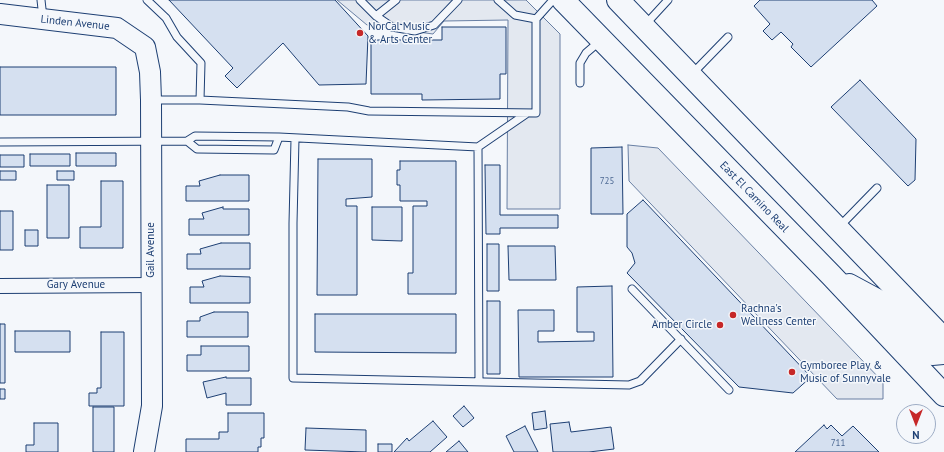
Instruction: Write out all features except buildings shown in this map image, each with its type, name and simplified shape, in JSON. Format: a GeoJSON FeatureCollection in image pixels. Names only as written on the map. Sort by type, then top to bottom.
{"type":"FeatureCollection","features":[{"type":"Feature","properties":{"kind":"main road","name":"East El Camino Real"},"geometry":{"type":"LineString","coordinates":[[563,0],[831,275],[944,395]]}},
{"type":"Feature","properties":{"kind":"main road"},"geometry":{"type":"LineString","coordinates":[[618,0],[944,339]]}},
{"type":"Feature","properties":{"kind":"main road"},"geometry":{"type":"LineString","coordinates":[[831,275],[875,299],[932,354],[944,353]]}},
{"type":"Feature","properties":{"kind":"street","name":"Linden Avenue"},"geometry":{"type":"LineString","coordinates":[[0,14],[117,28],[145,47]]}},
{"type":"Feature","properties":{"kind":"street","name":"Gail Avenue"},"geometry":{"type":"LineString","coordinates":[[144,452],[152,406],[151,100],[150,72],[145,47]]}},
{"type":"Feature","properties":{"kind":"street","name":"Gary Avenue"},"geometry":{"type":"LineString","coordinates":[[0,286],[152,285]]}},
{"type":"Feature","properties":{"kind":"lane"},"geometry":{"type":"LineString","coordinates":[[41,0],[43,20]]}},
{"type":"Feature","properties":{"kind":"lane"},"geometry":{"type":"LineString","coordinates":[[147,0],[166,18],[176,37],[201,63],[200,100]]}},
{"type":"Feature","properties":{"kind":"lane"},"geometry":{"type":"LineString","coordinates":[[360,0],[376,16],[392,27],[415,30],[434,25],[458,0]]}},
{"type":"Feature","properties":{"kind":"lane"},"geometry":{"type":"LineString","coordinates":[[376,16],[396,0]]}},
{"type":"Feature","properties":{"kind":"lane"},"geometry":{"type":"LineString","coordinates":[[498,0],[515,15],[536,19]]}},
{"type":"Feature","properties":{"kind":"lane"},"geometry":{"type":"LineString","coordinates":[[151,100],[200,100],[348,107],[369,111],[536,114],[536,19],[553,0]]}},
{"type":"Feature","properties":{"kind":"lane"},"geometry":{"type":"LineString","coordinates":[[643,27],[668,0]]}},
{"type":"Feature","properties":{"kind":"lane"},"geometry":{"type":"LineString","coordinates":[[690,75],[728,37]]}},
{"type":"Feature","properties":{"kind":"lane"},"geometry":{"type":"LineString","coordinates":[[580,83],[580,63],[586,53],[602,40]]}},
{"type":"Feature","properties":{"kind":"lane"},"geometry":{"type":"LineString","coordinates":[[0,142],[187,141],[195,136],[279,137],[478,147],[526,114]]}},
{"type":"Feature","properties":{"kind":"lane"},"geometry":{"type":"LineString","coordinates":[[187,141],[197,149],[274,150],[279,137]]}},
{"type":"Feature","properties":{"kind":"lane"},"geometry":{"type":"LineString","coordinates":[[295,139],[293,223],[293,378],[328,380],[629,385],[640,381],[681,339]]}},
{"type":"Feature","properties":{"kind":"lane"},"geometry":{"type":"LineString","coordinates":[[478,147],[479,382]]}},
{"type":"Feature","properties":{"kind":"lane"},"geometry":{"type":"LineString","coordinates":[[838,229],[877,188]]}},
{"type":"Feature","properties":{"kind":"lane"},"geometry":{"type":"LineString","coordinates":[[632,289],[729,390]]}},
{"type":"Feature","properties":{"kind":"shaded area"},"geometry":{"type":"Polygon","coordinates":[[[337,0],[526,0],[560,34],[560,209],[507,209],[508,20],[444,21],[433,34],[367,25],[337,0]]]}},
{"type":"Feature","properties":{"kind":"shaded area"},"geometry":{"type":"Polygon","coordinates":[[[628,145],[658,148],[883,382],[883,399],[837,399],[629,181],[628,145]]]}},
{"type":"Feature","properties":{"kind":"place","name":"NorCal Music & Arts Center"},"geometry":{"type":"Point","coordinates":[360,33]}},
{"type":"Feature","properties":{"kind":"place","name":"Rachna's Wellness Center"},"geometry":{"type":"Point","coordinates":[733,315]}},
{"type":"Feature","properties":{"kind":"place","name":"Amber Circle"},"geometry":{"type":"Point","coordinates":[720,325]}},
{"type":"Feature","properties":{"kind":"place","name":"Gymboree Play & Music of Sunnyvale"},"geometry":{"type":"Point","coordinates":[792,372]}}]}
